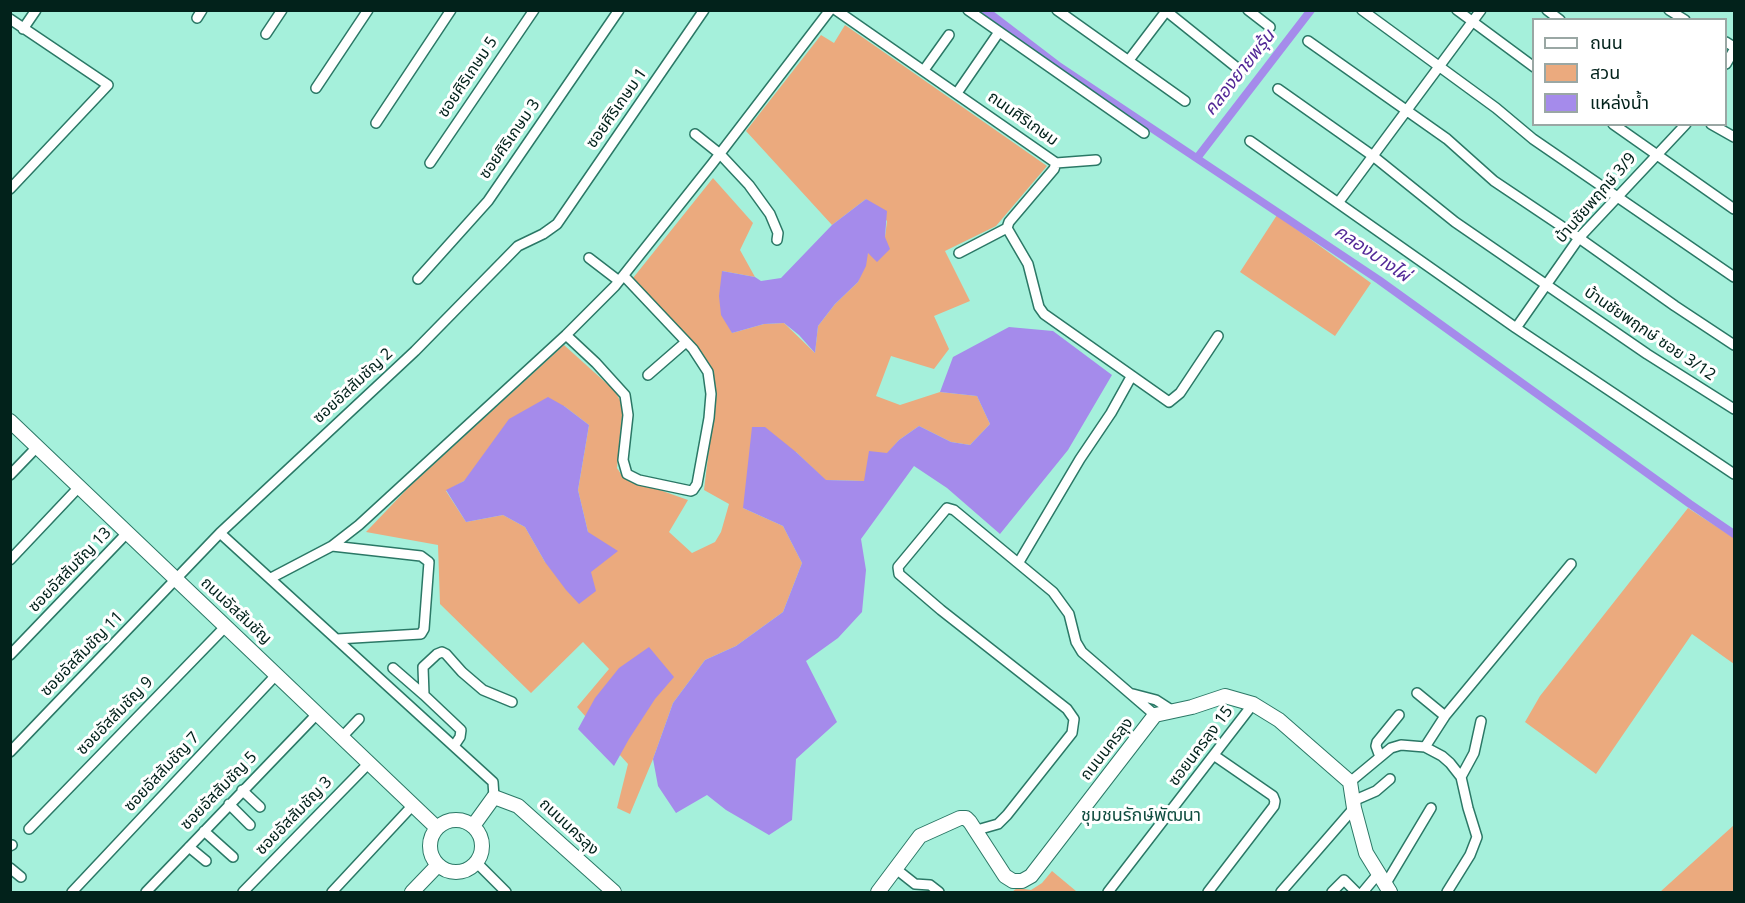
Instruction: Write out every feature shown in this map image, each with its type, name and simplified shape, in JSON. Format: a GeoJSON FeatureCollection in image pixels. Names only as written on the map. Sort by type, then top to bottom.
{"type":"FeatureCollection","features":[{"type":"Feature","properties":{"kind":"street"},"geometry":{"type":"LineString","coordinates":[[23,29],[36,10]]}},
{"type":"Feature","properties":{"kind":"street"},"geometry":{"type":"LineString","coordinates":[[266,34],[282,10]]}},
{"type":"Feature","properties":{"kind":"street"},"geometry":{"type":"LineString","coordinates":[[316,88],[368,10]]}},
{"type":"Feature","properties":{"kind":"street"},"geometry":{"type":"LineString","coordinates":[[376,123],[451,10]]}},
{"type":"Feature","properties":{"kind":"street","name":"ซอยศิริเกษม 5"},"geometry":{"type":"LineString","coordinates":[[430,163],[534,10]]}},
{"type":"Feature","properties":{"kind":"street","name":"ซอยศิริเกษม 3"},"geometry":{"type":"LineString","coordinates":[[418,279],[488,201],[619,10]]}},
{"type":"Feature","properties":{"kind":"street","name":"ซอยศิริเกษม 1"},"geometry":{"type":"LineString","coordinates":[[557,224],[704,10]]}},
{"type":"Feature","properties":{"kind":"street"},"geometry":{"type":"LineString","coordinates":[[271,578],[332,546],[359,525],[566,335],[622,279],[830,10]]}},
{"type":"Feature","properties":{"kind":"street","name":"ถนนศิริเกษม"},"geometry":{"type":"LineString","coordinates":[[836,10],[1056,163],[1054,169],[1009,222],[1007,228]]}},
{"type":"Feature","properties":{"kind":"street"},"geometry":{"type":"LineString","coordinates":[[968,10],[1144,133]]}},
{"type":"Feature","properties":{"kind":"street"},"geometry":{"type":"LineString","coordinates":[[1057,10],[1185,101]]}},
{"type":"Feature","properties":{"kind":"street"},"geometry":{"type":"LineString","coordinates":[[1248,10],[1269,27]]}},
{"type":"Feature","properties":{"kind":"street"},"geometry":{"type":"LineString","coordinates":[[1362,10],[1440,66],[1530,136],[1734,277]]}},
{"type":"Feature","properties":{"kind":"street"},"geometry":{"type":"LineString","coordinates":[[1456,10],[1532,66]]}},
{"type":"Feature","properties":{"kind":"street"},"geometry":{"type":"LineString","coordinates":[[1338,203],[1481,10]]}},
{"type":"Feature","properties":{"kind":"street"},"geometry":{"type":"LineString","coordinates":[[1669,10],[1682,18]]}},
{"type":"Feature","properties":{"kind":"street"},"geometry":{"type":"LineString","coordinates":[[1129,60],[1166,11],[1241,71]]}},
{"type":"Feature","properties":{"kind":"street"},"geometry":{"type":"LineString","coordinates":[[10,19],[108,85],[10,189]]}},
{"type":"Feature","properties":{"kind":"street"},"geometry":{"type":"LineString","coordinates":[[957,93],[999,32]]}},
{"type":"Feature","properties":{"kind":"street"},"geometry":{"type":"LineString","coordinates":[[924,70],[949,34]]}},
{"type":"Feature","properties":{"kind":"street"},"geometry":{"type":"LineString","coordinates":[[1308,41],[1447,139],[1494,181],[1734,345]]}},
{"type":"Feature","properties":{"kind":"street","name":"บ้านชัยพฤกษ์ ซอย 3/12"},"geometry":{"type":"LineString","coordinates":[[1278,89],[1373,156],[1455,222],[1647,354],[1734,409]]}},
{"type":"Feature","properties":{"kind":"street"},"geometry":{"type":"LineString","coordinates":[[1615,126],[1734,208]]}},
{"type":"Feature","properties":{"kind":"street","name":"บ้านชัยพฤกษ์ 3/9"},"geometry":{"type":"LineString","coordinates":[[1516,328],[1579,238],[1684,126]]}},
{"type":"Feature","properties":{"kind":"street"},"geometry":{"type":"LineString","coordinates":[[1715,126],[1734,137]]}},
{"type":"Feature","properties":{"kind":"street"},"geometry":{"type":"LineString","coordinates":[[695,134],[720,154],[749,185],[770,214],[778,232],[777,240]]}},
{"type":"Feature","properties":{"kind":"street"},"geometry":{"type":"LineString","coordinates":[[1250,141],[1516,328],[1734,474]]}},
{"type":"Feature","properties":{"kind":"street"},"geometry":{"type":"LineString","coordinates":[[1056,163],[1096,160]]}},
{"type":"Feature","properties":{"kind":"street","name":"ซอยอัสสัมชัญ 2"},"geometry":{"type":"LineString","coordinates":[[177,579],[220,533],[415,351],[518,246],[543,234],[557,224]]}},
{"type":"Feature","properties":{"kind":"street"},"geometry":{"type":"LineString","coordinates":[[959,253],[1007,228],[1028,264],[1039,307],[1044,314],[1169,402],[1180,393],[1218,336]]}},
{"type":"Feature","properties":{"kind":"street"},"geometry":{"type":"LineString","coordinates":[[566,335],[603,369],[625,395],[628,415],[623,460],[627,474],[639,480],[691,491],[697,484],[709,417],[708,372],[686,342],[622,279],[589,258]]}},
{"type":"Feature","properties":{"kind":"street"},"geometry":{"type":"LineString","coordinates":[[648,375],[686,342]]}},
{"type":"Feature","properties":{"kind":"street"},"geometry":{"type":"LineString","coordinates":[[1019,562],[1131,377]]}},
{"type":"Feature","properties":{"kind":"street","name":"ถนนอัสสัมชัญ"},"geometry":{"type":"LineString","coordinates":[[10,422],[437,828]]}},
{"type":"Feature","properties":{"kind":"street"},"geometry":{"type":"LineString","coordinates":[[10,475],[37,447]]}},
{"type":"Feature","properties":{"kind":"street"},"geometry":{"type":"LineString","coordinates":[[10,560],[79,487]]}},
{"type":"Feature","properties":{"kind":"street"},"geometry":{"type":"LineString","coordinates":[[879,892],[916,841],[926,833],[960,818],[966,818],[976,830],[998,824],[1072,733],[1074,719],[1067,709],[941,610],[901,577],[897,571],[947,508],[954,510],[1046,584],[1065,606],[1076,642],[1087,658],[1155,715]]}},
{"type":"Feature","properties":{"kind":"street","name":"ซอยอัสสัมชัญ 13"},"geometry":{"type":"LineString","coordinates":[[10,655],[127,533]]}},
{"type":"Feature","properties":{"kind":"street"},"geometry":{"type":"LineString","coordinates":[[220,533],[493,782],[495,797],[473,826]]}},
{"type":"Feature","properties":{"kind":"street"},"geometry":{"type":"LineString","coordinates":[[332,546],[421,556],[429,562],[424,629],[421,634],[337,639]]}},
{"type":"Feature","properties":{"kind":"street"},"geometry":{"type":"LineString","coordinates":[[1425,747],[1445,716],[1571,564]]}},
{"type":"Feature","properties":{"kind":"street","name":"ซอยอัสสัมชัญ 11"},"geometry":{"type":"LineString","coordinates":[[10,752],[177,579]]}},
{"type":"Feature","properties":{"kind":"street","name":"ซอยอัสสัมชัญ 9"},"geometry":{"type":"LineString","coordinates":[[28,829],[226,626]]}},
{"type":"Feature","properties":{"kind":"street"},"geometry":{"type":"LineString","coordinates":[[424,695],[423,667],[442,652],[477,686],[512,702]]}},
{"type":"Feature","properties":{"kind":"street"},"geometry":{"type":"LineString","coordinates":[[393,668],[461,730],[460,738],[454,746]]}},
{"type":"Feature","properties":{"kind":"street","name":"ซอยอัสสัมชัญ 7"},"geometry":{"type":"LineString","coordinates":[[72,892],[277,674]]}},
{"type":"Feature","properties":{"kind":"street"},"geometry":{"type":"LineString","coordinates":[[1131,693],[1156,700],[1173,711]]}},
{"type":"Feature","properties":{"kind":"street"},"geometry":{"type":"LineString","coordinates":[[1417,693],[1445,716]]}},
{"type":"Feature","properties":{"kind":"street","name":"ถนนนครลุง"},"geometry":{"type":"LineString","coordinates":[[976,830],[1005,876],[1013,881],[1022,881],[1031,876],[1155,715],[1192,707],[1225,696],[1252,704],[1279,720],[1350,782]]}},
{"type":"Feature","properties":{"kind":"street","name":"ซอยนครลุง 15"},"geometry":{"type":"LineString","coordinates":[[1108,892],[1215,756],[1252,704]]}},
{"type":"Feature","properties":{"kind":"street","name":"ซอยอัสสัมชัญ 5"},"geometry":{"type":"LineString","coordinates":[[146,892],[317,714]]}},
{"type":"Feature","properties":{"kind":"street"},"geometry":{"type":"LineString","coordinates":[[1380,757],[1377,742],[1399,715]]}},
{"type":"Feature","properties":{"kind":"street"},"geometry":{"type":"LineString","coordinates":[[342,737],[359,719]]}},
{"type":"Feature","properties":{"kind":"street"},"geometry":{"type":"LineString","coordinates":[[1461,777],[1474,753],[1481,721]]}},
{"type":"Feature","properties":{"kind":"street"},"geometry":{"type":"LineString","coordinates":[[1384,884],[1366,853],[1353,805],[1350,782],[1391,748],[1401,745],[1425,747],[1442,756],[1461,777],[1477,837],[1470,855],[1447,892]]}},
{"type":"Feature","properties":{"kind":"street"},"geometry":{"type":"LineString","coordinates":[[1208,892],[1274,806],[1275,801],[1273,796],[1215,756]]}},
{"type":"Feature","properties":{"kind":"street","name":"ซอยอัสสัมชัญ 3"},"geometry":{"type":"LineString","coordinates":[[243,892],[369,763]]}},
{"type":"Feature","properties":{"kind":"street"},"geometry":{"type":"LineString","coordinates":[[1281,892],[1353,805],[1390,779]]}},
{"type":"Feature","properties":{"kind":"street"},"geometry":{"type":"LineString","coordinates":[[242,790],[260,807]]}},
{"type":"Feature","properties":{"kind":"street","name":"ถนนนครลุง"},"geometry":{"type":"LineString","coordinates":[[495,797],[526,811],[614,892]]}},
{"type":"Feature","properties":{"kind":"street"},"geometry":{"type":"LineString","coordinates":[[229,804],[250,825]]}},
{"type":"Feature","properties":{"kind":"street"},"geometry":{"type":"LineString","coordinates":[[332,892],[413,805]]}},
{"type":"Feature","properties":{"kind":"street"},"geometry":{"type":"LineString","coordinates":[[1363,892],[1384,884],[1431,808]]}},
{"type":"Feature","properties":{"kind":"street"},"geometry":{"type":"LineString","coordinates":[[456,820],[473,826],[480,835],[483,845],[482,855],[477,863],[468,870],[457,873],[445,871],[438,866],[431,855],[429,845],[437,828],[447,821],[456,820]]}},
{"type":"Feature","properties":{"kind":"street"},"geometry":{"type":"LineString","coordinates":[[204,831],[233,857]]}},
{"type":"Feature","properties":{"kind":"street"},"geometry":{"type":"LineString","coordinates":[[189,847],[206,861]]}},
{"type":"Feature","properties":{"kind":"street"},"geometry":{"type":"LineString","coordinates":[[477,863],[506,892]]}},
{"type":"Feature","properties":{"kind":"street"},"geometry":{"type":"LineString","coordinates":[[412,892],[438,866]]}},
{"type":"Feature","properties":{"kind":"street"},"geometry":{"type":"LineString","coordinates":[[10,868],[21,877]]}},
{"type":"Feature","properties":{"kind":"street"},"geometry":{"type":"LineString","coordinates":[[896,870],[909,881],[915,884],[930,885],[939,892]]}},
{"type":"Feature","properties":{"kind":"street"},"geometry":{"type":"LineString","coordinates":[[1332,892],[1344,880],[1356,892]]}},
{"type":"Feature","properties":{"kind":"green space"},"geometry":{"type":"Polygon","coordinates":[[[845,25],[1047,166],[996,226],[945,251],[970,301],[934,316],[949,349],[934,369],[891,356],[876,396],[900,405],[940,392],[977,396],[990,424],[970,445],[951,442],[919,426],[899,440],[864,481],[825,480],[796,452],[743,508],[783,526],[802,563],[783,612],[736,646],[705,660],[673,703],[630,814],[617,808],[628,764],[577,707],[609,669],[583,642],[531,693],[440,604],[438,545],[366,532],[407,489],[564,345],[615,391],[623,406],[617,468],[623,477],[688,500],[669,532],[692,553],[715,542],[721,532],[729,504],[704,490],[716,390],[711,368],[633,278],[713,178],[753,223],[740,250],[755,277],[722,271],[732,333],[764,324],[784,323],[815,353],[818,326],[835,304],[858,282],[868,252],[885,237],[887,221],[866,199],[832,225],[746,131],[821,35],[834,43],[845,25]],[[564,406],[464,481],[446,491],[466,522],[503,515],[525,527],[545,562],[591,572],[588,532],[578,490],[589,425],[564,406]]]}},
{"type":"Feature","properties":{"kind":"green space"},"geometry":{"type":"Polygon","coordinates":[[[1277,215],[1371,283],[1335,336],[1240,272],[1277,215]]]}},
{"type":"Feature","properties":{"kind":"green space"},"geometry":{"type":"Polygon","coordinates":[[[1688,508],[1734,538],[1734,664],[1692,634],[1596,774],[1525,722],[1540,696],[1688,508]]]}},
{"type":"Feature","properties":{"kind":"green space"},"geometry":{"type":"Polygon","coordinates":[[[1734,825],[1734,892],[1660,892],[1734,825]]]}},
{"type":"Feature","properties":{"kind":"green space"},"geometry":{"type":"Polygon","coordinates":[[[1052,871],[1076,891],[1012,892],[1017,888],[1031,890],[1042,883],[1052,871]]]}},
{"type":"Feature","properties":{"kind":"water"},"geometry":{"type":"Polygon","coordinates":[[[866,199],[887,211],[885,237],[890,249],[877,262],[868,253],[866,266],[858,282],[835,304],[818,326],[815,353],[799,335],[784,323],[764,324],[732,333],[721,315],[719,296],[722,271],[755,277],[761,281],[781,278],[832,225],[866,199]]]}},
{"type":"Feature","properties":{"kind":"water"},"geometry":{"type":"Polygon","coordinates":[[[1009,327],[1053,331],[1112,375],[1068,450],[1000,534],[947,488],[914,466],[861,539],[866,570],[862,612],[838,638],[806,661],[837,722],[796,759],[792,820],[769,835],[726,810],[707,795],[676,813],[658,786],[653,759],[673,703],[705,660],[736,646],[783,612],[802,563],[783,526],[743,508],[752,427],[765,427],[826,480],[864,481],[869,451],[887,453],[899,440],[919,426],[951,442],[970,445],[990,424],[977,396],[940,392],[953,357],[1009,327]]]}},
{"type":"Feature","properties":{"kind":"water"},"geometry":{"type":"Polygon","coordinates":[[[548,397],[589,425],[578,490],[588,532],[618,551],[591,572],[596,591],[579,604],[545,562],[525,527],[503,515],[466,522],[446,490],[464,481],[509,419],[548,397]]]}},
{"type":"Feature","properties":{"kind":"water"},"geometry":{"type":"Polygon","coordinates":[[[649,647],[674,677],[655,699],[614,766],[578,729],[595,698],[619,668],[649,647]]]}},
{"type":"Feature","properties":{"kind":"waterway","name":"คลองบางไผ่"},"geometry":{"type":"LineString","coordinates":[[985,10],[1057,65],[1379,280],[1734,534]]}},
{"type":"Feature","properties":{"kind":"waterway","name":"คลองยายพรุ้น"},"geometry":{"type":"LineString","coordinates":[[1197,158],[1311,10]]}},
{"type":"Feature","properties":{"kind":"district","name":"ชุมชนรักษ์พัฒนา"},"geometry":{"type":"Point","coordinates":[1141,817]}}]}
